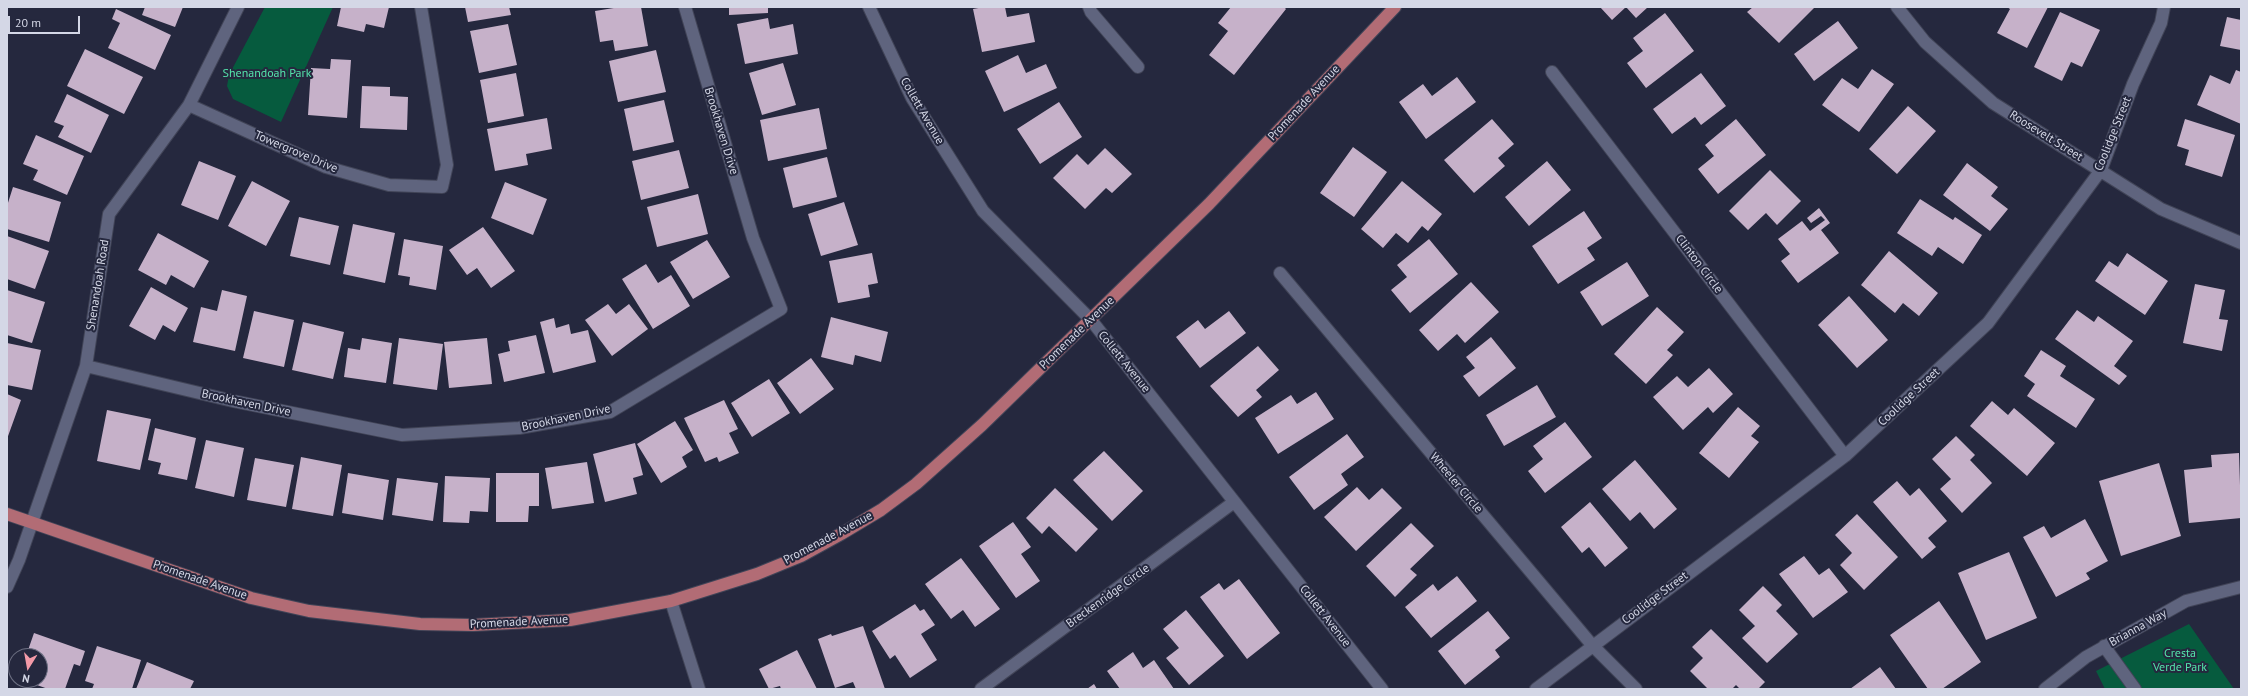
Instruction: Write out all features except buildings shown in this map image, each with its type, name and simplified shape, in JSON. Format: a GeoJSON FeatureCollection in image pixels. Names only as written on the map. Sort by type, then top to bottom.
{"type":"FeatureCollection","features":[{"type":"Feature","properties":{"kind":"main road","name":"Promenade Avenue"},"geometry":{"type":"LineString","coordinates":[[7,514],[251,598],[309,611],[420,624],[473,625],[570,620],[671,601],[757,574],[801,556],[880,510],[916,484],[982,425],[1209,204],[1395,7]]}},
{"type":"Feature","properties":{"kind":"street","name":"Shenandoah Road"},"geometry":{"type":"LineString","coordinates":[[7,587],[17,566],[86,366],[109,214],[189,105],[238,7]]}},
{"type":"Feature","properties":{"kind":"street","name":"Towergrove Drive"},"geometry":{"type":"LineString","coordinates":[[189,105],[326,167],[389,185],[442,186],[447,165],[421,7]]}},
{"type":"Feature","properties":{"kind":"street","name":"Brookhaven Drive"},"geometry":{"type":"LineString","coordinates":[[86,366],[233,401],[402,435],[519,428],[610,412],[781,310],[753,238],[685,7]]}},
{"type":"Feature","properties":{"kind":"street","name":"Collett Avenue"},"geometry":{"type":"LineString","coordinates":[[869,7],[912,98],[983,211],[1091,320],[1382,689]]}},
{"type":"Feature","properties":{"kind":"street"},"geometry":{"type":"LineString","coordinates":[[1089,7],[1091,12],[1138,67]]}},
{"type":"Feature","properties":{"kind":"street","name":"Roosevelt Street"},"geometry":{"type":"LineString","coordinates":[[1897,7],[1925,42],[1993,103],[2101,170],[2161,210],[2241,243]]}},
{"type":"Feature","properties":{"kind":"street","name":"Coolidge Street"},"geometry":{"type":"LineString","coordinates":[[1536,689],[1592,645],[1845,456],[1988,323],[2101,170],[2133,84],[2161,23],[2164,7]]}},
{"type":"Feature","properties":{"kind":"street","name":"Clinton Circle"},"geometry":{"type":"LineString","coordinates":[[1552,72],[1845,456]]}},
{"type":"Feature","properties":{"kind":"street","name":"Wheeler Circle"},"geometry":{"type":"LineString","coordinates":[[1280,273],[1592,645],[1636,689]]}},
{"type":"Feature","properties":{"kind":"street","name":"Breckenridge Circle"},"geometry":{"type":"LineString","coordinates":[[981,689],[1234,502]]}},
{"type":"Feature","properties":{"kind":"street","name":"Brianna Way"},"geometry":{"type":"LineString","coordinates":[[2045,689],[2086,657],[2186,601],[2241,587]]}},
{"type":"Feature","properties":{"kind":"street"},"geometry":{"type":"LineString","coordinates":[[671,601],[698,689]]}},
{"type":"Feature","properties":{"kind":"street"},"geometry":{"type":"LineString","coordinates":[[2104,646],[2135,689]]}},
{"type":"Feature","properties":{"kind":"green space","name":"Shenandoah Park"},"geometry":{"type":"Polygon","coordinates":[[[265,7],[333,7],[281,122],[233,99],[227,86],[229,75],[265,7]]]}},
{"type":"Feature","properties":{"kind":"green space","name":"Cresta Verde Park"},"geometry":{"type":"Polygon","coordinates":[[[2189,624],[2234,689],[2105,689],[2096,671],[2189,624]]]}}]}
